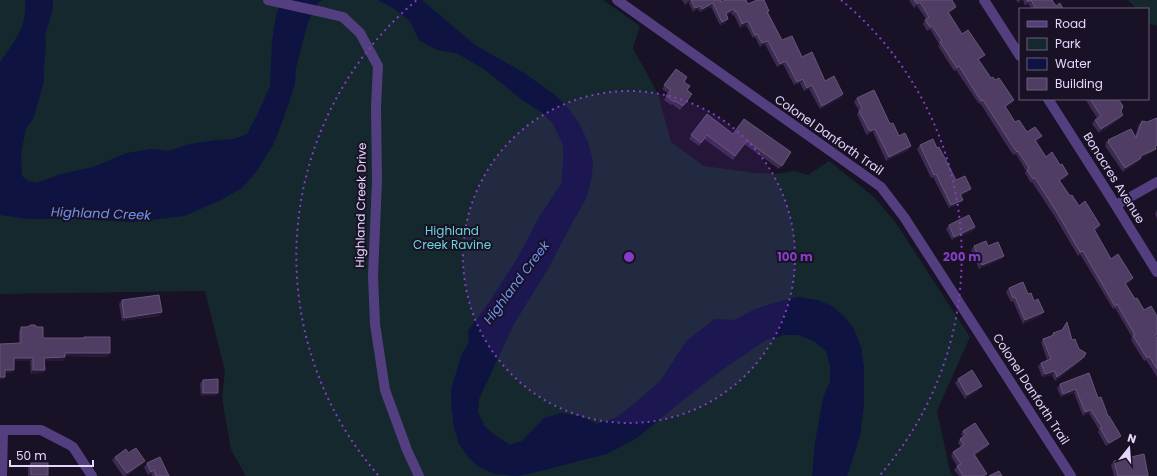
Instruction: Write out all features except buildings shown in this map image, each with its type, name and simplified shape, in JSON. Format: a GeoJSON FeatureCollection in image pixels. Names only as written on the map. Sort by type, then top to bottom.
{"type":"FeatureCollection","features":[{"type":"Feature","properties":{"kind":"street","name":"Colonel Danforth Trail"},"geometry":{"type":"LineString","coordinates":[[617,0],[881,187],[904,217],[1071,476]]}},
{"type":"Feature","properties":{"kind":"street"},"geometry":{"type":"LineString","coordinates":[[984,0],[1019,54]]}},
{"type":"Feature","properties":{"kind":"street","name":"Highland Creek Drive"},"geometry":{"type":"LineString","coordinates":[[271,1],[343,17],[360,33],[378,66],[373,276],[375,324],[385,390],[407,450],[419,476]]}},
{"type":"Feature","properties":{"kind":"street","name":"Bonacres Avenue"},"geometry":{"type":"LineString","coordinates":[[1049,100],[1157,272]]}},
{"type":"Feature","properties":{"kind":"street"},"geometry":{"type":"LineString","coordinates":[[1116,205],[1157,182]]}},
{"type":"Feature","properties":{"kind":"street"},"geometry":{"type":"LineString","coordinates":[[2,476],[1,430],[41,430],[73,448],[92,476]]}},
{"type":"Feature","properties":{"kind":"green space","name":"Highland Creek Ravine"},"geometry":{"type":"Polygon","coordinates":[[[0,0],[603,0],[640,26],[633,48],[658,94],[671,142],[704,166],[755,173],[775,174],[795,171],[808,175],[829,161],[876,199],[896,223],[970,337],[937,411],[950,471],[953,476],[246,476],[231,450],[222,398],[225,371],[205,291],[0,294],[0,0]]]}},
{"type":"Feature","properties":{"kind":"green space"},"geometry":{"type":"Polygon","coordinates":[[[1128,0],[1157,0],[1157,26],[1149,23],[1149,8],[1135,8],[1128,0]]]}},
{"type":"Feature","properties":{"kind":"water","name":"Highland Creek"},"geometry":{"type":"Polygon","coordinates":[[[25,0],[53,0],[53,8],[45,36],[46,47],[44,81],[34,117],[26,129],[21,153],[22,176],[28,181],[37,183],[61,174],[93,167],[127,153],[152,149],[168,151],[190,144],[234,139],[247,134],[270,86],[272,41],[276,16],[281,0],[322,0],[318,3],[308,22],[296,68],[295,84],[283,120],[274,143],[256,172],[242,188],[221,200],[184,216],[133,222],[75,219],[28,219],[0,215],[0,62],[15,41],[22,26],[25,0]]]}},
{"type":"Feature","properties":{"kind":"water","name":"Highland Creek"},"geometry":{"type":"Polygon","coordinates":[[[377,0],[422,0],[475,45],[524,73],[555,95],[568,108],[579,123],[588,142],[593,161],[592,175],[587,197],[548,269],[514,324],[479,399],[478,412],[484,425],[492,433],[510,445],[522,441],[544,418],[561,413],[580,416],[597,424],[617,417],[661,380],[686,341],[715,319],[734,320],[755,309],[798,297],[818,300],[832,306],[844,316],[854,329],[861,347],[864,367],[864,405],[860,436],[847,476],[812,476],[815,443],[823,398],[830,382],[830,367],[826,351],[814,341],[798,335],[784,335],[766,340],[722,370],[637,438],[607,454],[517,476],[495,474],[479,467],[470,459],[459,444],[454,427],[451,404],[451,389],[462,354],[469,342],[468,331],[517,259],[539,217],[561,184],[563,145],[553,124],[544,114],[521,99],[484,69],[456,53],[437,50],[419,40],[410,21],[393,8],[377,0]]]}}]}
